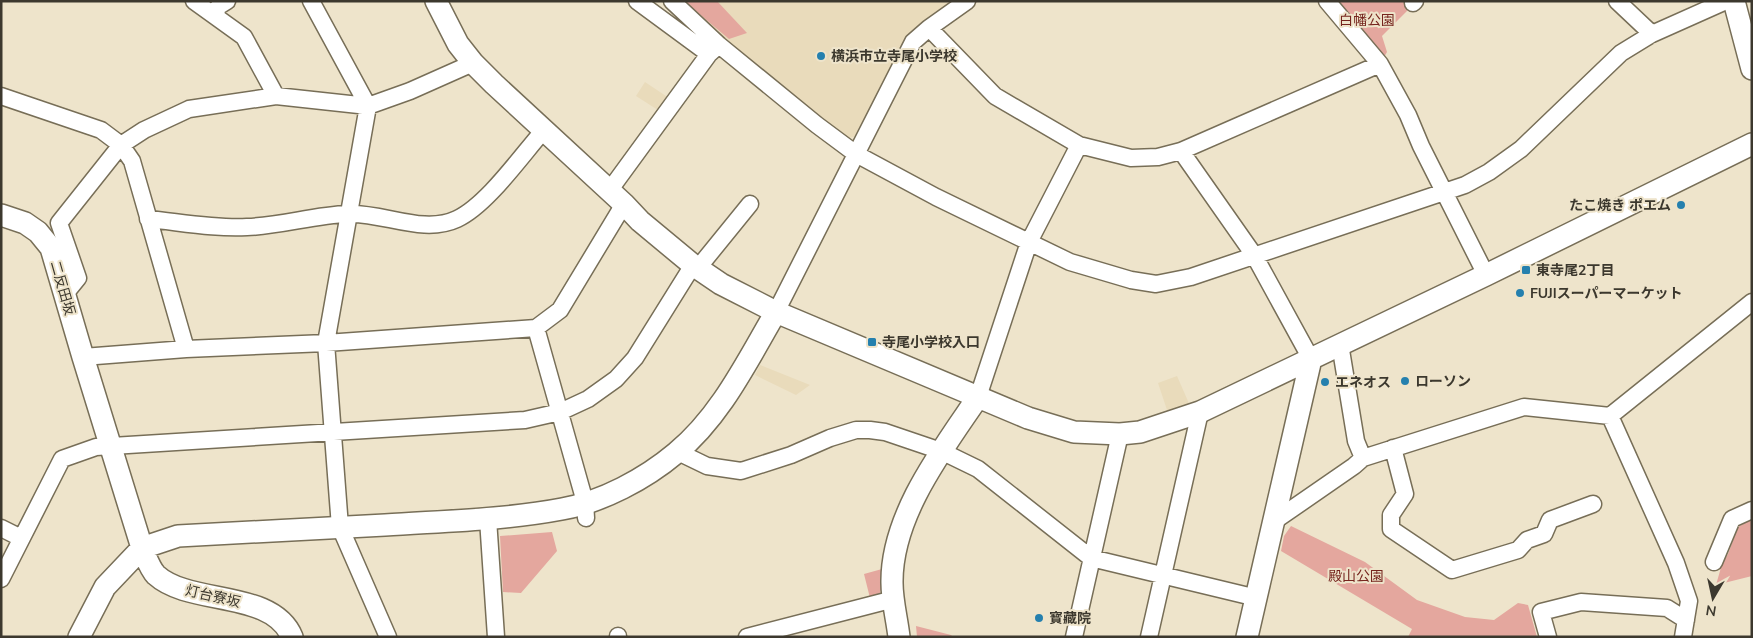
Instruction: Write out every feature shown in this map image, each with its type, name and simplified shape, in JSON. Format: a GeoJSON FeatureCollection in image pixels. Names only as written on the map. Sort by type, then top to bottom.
{"type":"FeatureCollection","features":[{"type":"Feature","properties":{"kind":"street"},"geometry":{"type":"LineString","coordinates":[[194,1],[244,37],[276,96]]}},
{"type":"Feature","properties":{"kind":"street"},"geometry":{"type":"LineString","coordinates":[[214,15],[219,6],[227,1]]}},
{"type":"Feature","properties":{"kind":"street"},"geometry":{"type":"LineString","coordinates":[[311,1],[368,106],[326,343],[340,527],[388,637]]}},
{"type":"Feature","properties":{"kind":"street"},"geometry":{"type":"LineString","coordinates":[[436,1],[458,44],[473,63],[617,197],[640,221],[695,266],[721,284],[776,312],[1028,418],[1074,432],[1120,434],[1140,432],[1200,412],[1486,275],[1752,144]]}},
{"type":"Feature","properties":{"kind":"street"},"geometry":{"type":"LineString","coordinates":[[637,1],[714,50],[856,154],[936,197],[1070,262],[1132,280],[1156,284],[1191,277],[1465,185],[1489,172],[1521,149],[1621,52],[1652,34],[1726,1]]}},
{"type":"Feature","properties":{"kind":"street"},"geometry":{"type":"LineString","coordinates":[[672,1],[714,50]]}},
{"type":"Feature","properties":{"kind":"street"},"geometry":{"type":"LineString","coordinates":[[79,637],[105,587],[142,548],[178,536],[488,519],[563,509],[586,510],[612,493],[652,472],[678,452],[705,423],[727,395],[776,312],[913,42],[967,1]]}},
{"type":"Feature","properties":{"kind":"street"},"geometry":{"type":"LineString","coordinates":[[1327,1],[1380,64],[1408,115],[1421,146],[1486,275]]}},
{"type":"Feature","properties":{"kind":"street"},"geometry":{"type":"LineString","coordinates":[[1617,1],[1652,34]]}},
{"type":"Feature","properties":{"kind":"street"},"geometry":{"type":"LineString","coordinates":[[1734,1],[1752,69]]}},
{"type":"Feature","properties":{"kind":"street"},"geometry":{"type":"LineString","coordinates":[[929,28],[995,96],[1079,145],[1131,158],[1158,157],[1180,151],[1380,64]]}},
{"type":"Feature","properties":{"kind":"street"},"geometry":{"type":"LineString","coordinates":[[83,357],[326,343],[536,328],[560,310],[617,197],[714,50]]}},
{"type":"Feature","properties":{"kind":"street"},"geometry":{"type":"LineString","coordinates":[[65,294],[78,278],[59,223],[121,145],[144,130],[189,109],[276,96],[368,106],[410,91],[473,63]]}},
{"type":"Feature","properties":{"kind":"street"},"geometry":{"type":"LineString","coordinates":[[1,96],[101,130],[121,145],[132,161],[186,350]]}},
{"type":"Feature","properties":{"kind":"street"},"geometry":{"type":"LineString","coordinates":[[148,219],[246,227],[349,213],[425,224],[440,224],[468,213],[486,198],[544,130]]}},
{"type":"Feature","properties":{"kind":"street"},"geometry":{"type":"LineString","coordinates":[[899,637],[892,584],[896,548],[903,527],[916,496],[942,451],[978,397],[1029,242],[1079,145]]}},
{"type":"Feature","properties":{"kind":"street"},"geometry":{"type":"LineString","coordinates":[[1180,151],[1254,255],[1311,359],[1247,637]]}},
{"type":"Feature","properties":{"kind":"street"},"geometry":{"type":"LineString","coordinates":[[1,579],[62,459],[96,447],[525,420],[560,412],[588,399],[616,380],[635,358],[695,266],[750,204]]}},
{"type":"Feature","properties":{"kind":"street","name":"二反田坂"},"geometry":{"type":"LineString","coordinates":[[1,215],[25,223],[38,232],[51,248],[111,446]]}},
{"type":"Feature","properties":{"kind":"street"},"geometry":{"type":"LineString","coordinates":[[1273,522],[1363,458],[1393,448],[1524,407],[1610,416],[1752,302]]}},
{"type":"Feature","properties":{"kind":"street"},"geometry":{"type":"LineString","coordinates":[[536,328],[586,510]]}},
{"type":"Feature","properties":{"kind":"street"},"geometry":{"type":"LineString","coordinates":[[1340,344],[1356,441],[1363,458]]}},
{"type":"Feature","properties":{"kind":"street"},"geometry":{"type":"LineString","coordinates":[[1149,637],[1200,412]]}},
{"type":"Feature","properties":{"kind":"street"},"geometry":{"type":"LineString","coordinates":[[1610,416],[1676,563],[1689,601],[1684,637]]}},
{"type":"Feature","properties":{"kind":"street"},"geometry":{"type":"LineString","coordinates":[[678,452],[707,466],[741,471],[791,455],[830,438],[856,430],[885,432],[942,451],[978,469],[1091,558],[1257,598]]}},
{"type":"Feature","properties":{"kind":"street"},"geometry":{"type":"LineString","coordinates":[[1074,637],[1120,434]]}},
{"type":"Feature","properties":{"kind":"street","name":"灯台寮坂"},"geometry":{"type":"LineString","coordinates":[[111,446],[142,548],[154,574],[169,585],[254,605],[273,615],[289,630],[292,637]]}},
{"type":"Feature","properties":{"kind":"street"},"geometry":{"type":"LineString","coordinates":[[1393,448],[1405,494],[1391,516],[1392,529],[1452,570],[1518,550],[1527,540],[1544,534],[1550,520],[1586,512]]}},
{"type":"Feature","properties":{"kind":"street"},"geometry":{"type":"LineString","coordinates":[[1714,562],[1732,519],[1752,510]]}},
{"type":"Feature","properties":{"kind":"street"},"geometry":{"type":"LineString","coordinates":[[488,519],[496,637]]}},
{"type":"Feature","properties":{"kind":"street"},"geometry":{"type":"LineString","coordinates":[[1,528],[21,538]]}},
{"type":"Feature","properties":{"kind":"street"},"geometry":{"type":"LineString","coordinates":[[747,637],[894,599]]}},
{"type":"Feature","properties":{"kind":"street"},"geometry":{"type":"LineString","coordinates":[[1548,637],[1541,612],[1581,602],[1667,608],[1686,620]]}},
{"type":"Feature","properties":{"kind":"shaded area","name":"横浜市立寺尾小学校"},"geometry":{"type":"Polygon","coordinates":[[[687,1],[960,1],[888,74],[854,137],[846,138],[704,25],[687,1]]]}},
{"type":"Feature","properties":{"kind":"shaded area"},"geometry":{"type":"Polygon","coordinates":[[[645,82],[669,98],[661,112],[636,96],[645,82]]]}},
{"type":"Feature","properties":{"kind":"shaded area"},"geometry":{"type":"Polygon","coordinates":[[[760,365],[810,385],[796,395],[755,375],[760,365]]]}},
{"type":"Feature","properties":{"kind":"shaded area"},"geometry":{"type":"Polygon","coordinates":[[[1177,376],[1191,408],[1169,416],[1158,383],[1177,376]]]}},
{"type":"Feature","properties":{"kind":"green space"},"geometry":{"type":"Polygon","coordinates":[[[684,1],[717,1],[747,33],[729,39],[684,1]]]}},
{"type":"Feature","properties":{"kind":"green space","name":"白幡公園"},"geometry":{"type":"Polygon","coordinates":[[[1327,1],[1422,1],[1409,9],[1382,36],[1387,52],[1380,64],[1327,1]]]}},
{"type":"Feature","properties":{"kind":"green space"},"geometry":{"type":"Polygon","coordinates":[[[1752,519],[1752,576],[1716,585],[1722,564],[1728,554],[1738,527],[1752,519]]]}},
{"type":"Feature","properties":{"kind":"green space","name":"殿山公園"},"geometry":{"type":"Polygon","coordinates":[[[1291,526],[1365,562],[1417,600],[1465,617],[1494,620],[1518,603],[1528,605],[1537,637],[1408,637],[1412,629],[1281,551],[1284,536],[1291,526]]]}},
{"type":"Feature","properties":{"kind":"green space"},"geometry":{"type":"Polygon","coordinates":[[[552,532],[557,551],[521,593],[503,592],[500,536],[552,532]]]}},
{"type":"Feature","properties":{"kind":"green space"},"geometry":{"type":"Polygon","coordinates":[[[882,569],[879,595],[870,598],[864,574],[882,569]]]}},
{"type":"Feature","properties":{"kind":"green space"},"geometry":{"type":"Polygon","coordinates":[[[916,626],[951,635],[953,637],[917,637],[916,626]]]}},
{"type":"Feature","properties":{"kind":"place","name":"横浜市立寺尾小学校"},"geometry":{"type":"Point","coordinates":[821,56]}},
{"type":"Feature","properties":{"kind":"place","name":"たこ焼き ポエム"},"geometry":{"type":"Point","coordinates":[1681,205]}},
{"type":"Feature","properties":{"kind":"place","name":"東寺尾2丁目"},"geometry":{"type":"Point","coordinates":[1526,270]}},
{"type":"Feature","properties":{"kind":"place","name":"FUJIスーパーマーケット"},"geometry":{"type":"Point","coordinates":[1520,293]}},
{"type":"Feature","properties":{"kind":"place","name":"寺尾小学校入口"},"geometry":{"type":"Point","coordinates":[872,342]}},
{"type":"Feature","properties":{"kind":"place","name":"ローソン"},"geometry":{"type":"Point","coordinates":[1405,381]}},
{"type":"Feature","properties":{"kind":"place","name":"エネオス"},"geometry":{"type":"Point","coordinates":[1325,382]}},
{"type":"Feature","properties":{"kind":"place","name":"寳藏院"},"geometry":{"type":"Point","coordinates":[1039,618]}}]}
